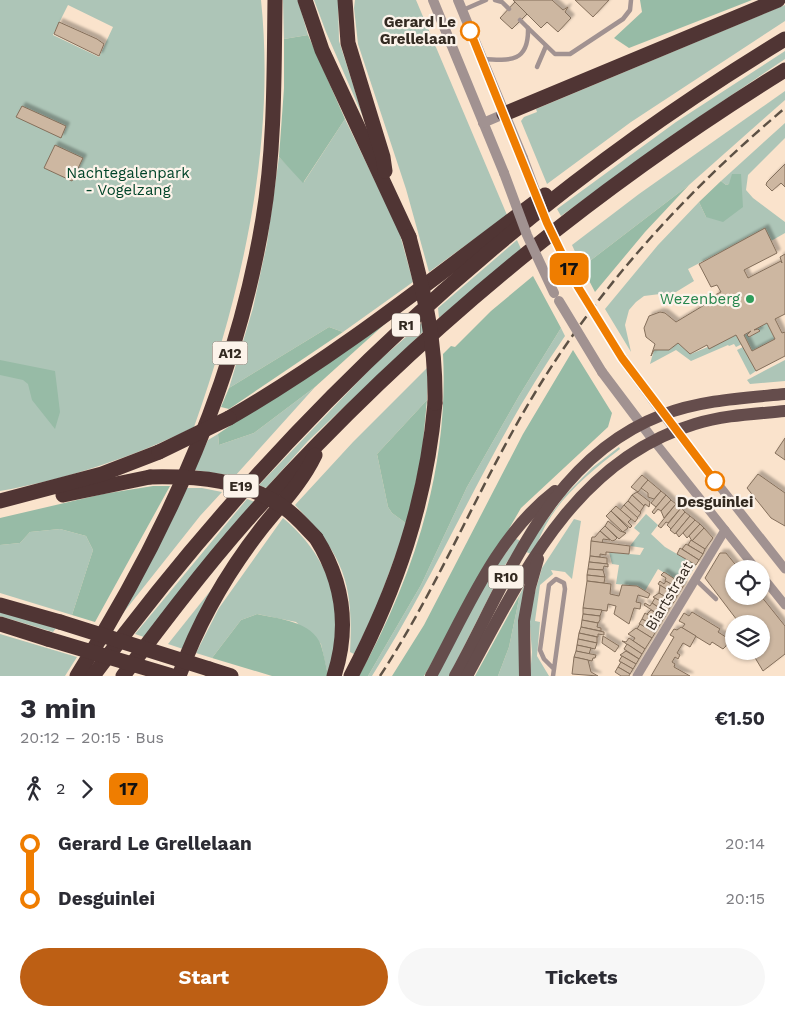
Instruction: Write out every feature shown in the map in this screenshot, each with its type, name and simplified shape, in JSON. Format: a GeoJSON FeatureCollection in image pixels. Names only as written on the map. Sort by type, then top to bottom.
{"type":"FeatureCollection","features":[{"type":"Feature","properties":{"kind":"highway","name":"A12"},"geometry":{"type":"LineString","coordinates":[[77,676],[129,588],[195,456],[242,314],[263,219],[271,149],[275,0]]}},
{"type":"Feature","properties":{"kind":"highway"},"geometry":{"type":"LineString","coordinates":[[305,0],[322,50],[409,237],[430,320],[436,366],[435,403],[428,465],[412,531],[388,598],[351,676]]}},
{"type":"Feature","properties":{"kind":"highway"},"geometry":{"type":"LineString","coordinates":[[345,0],[348,43],[383,157],[386,185]]}},
{"type":"Feature","properties":{"kind":"highway"},"geometry":{"type":"LineString","coordinates":[[504,114],[778,0]]}},
{"type":"Feature","properties":{"kind":"highway"},"geometry":{"type":"LineString","coordinates":[[0,501],[102,474],[159,452],[230,418],[262,399],[358,333],[630,131],[750,52],[783,40]]}},
{"type":"Feature","properties":{"kind":"highway","name":"R1"},"geometry":{"type":"LineString","coordinates":[[94,676],[154,595],[250,482],[317,410],[382,347],[510,234],[590,172],[692,100],[783,40]]}},
{"type":"Feature","properties":{"kind":"highway","name":"R1"},"geometry":{"type":"LineString","coordinates":[[123,676],[211,563],[248,519],[321,442],[417,347],[543,239],[682,137],[785,70]]}},
{"type":"Feature","properties":{"kind":"highway"},"geometry":{"type":"LineString","coordinates":[[179,676],[202,619],[220,589],[260,531],[306,475],[321,442]]}},
{"type":"Feature","properties":{"kind":"highway","name":"E19"},"geometry":{"type":"LineString","coordinates":[[0,510],[150,477],[190,476],[232,483],[265,495],[287,509],[316,538],[336,576],[342,599],[344,622],[342,644],[334,676]]}},
{"type":"Feature","properties":{"kind":"highway"},"geometry":{"type":"LineString","coordinates":[[0,605],[231,676]]}},
{"type":"Feature","properties":{"kind":"highway"},"geometry":{"type":"LineString","coordinates":[[0,624],[172,676]]}},
{"type":"Feature","properties":{"kind":"main road","name":"R10"},"geometry":{"type":"LineString","coordinates":[[455,676],[512,566],[565,483],[597,455],[641,424],[663,414],[708,402],[785,394]]}},
{"type":"Feature","properties":{"kind":"main road","name":"R10"},"geometry":{"type":"LineString","coordinates":[[466,676],[520,577],[565,514],[602,474],[631,453],[676,431],[717,418],[785,412]]}},
{"type":"Feature","properties":{"kind":"main road"},"geometry":{"type":"LineString","coordinates":[[431,676],[497,555],[542,500],[565,483]]}},
{"type":"Feature","properties":{"kind":"main road"},"geometry":{"type":"LineString","coordinates":[[525,676],[524,621],[530,587],[541,550]]}},
{"type":"Feature","properties":{"kind":"street"},"geometry":{"type":"LineString","coordinates":[[433,0],[504,173],[527,235],[554,293],[602,372],[749,560]]}},
{"type":"Feature","properties":{"kind":"street"},"geometry":{"type":"LineString","coordinates":[[458,0],[523,158],[547,223],[573,277],[622,358],[676,431],[785,569]]}},
{"type":"Feature","properties":{"kind":"street"},"geometry":{"type":"LineString","coordinates":[[483,123],[504,114]]}},
{"type":"Feature","properties":{"kind":"street","name":"Biartstraat"},"geometry":{"type":"LineString","coordinates":[[637,676],[725,530]]}},
{"type":"Feature","properties":{"kind":"street"},"geometry":{"type":"LineString","coordinates":[[770,586],[785,605]]}},
{"type":"Feature","properties":{"kind":"lane"},"geometry":{"type":"LineString","coordinates":[[462,11],[486,0]]}},
{"type":"Feature","properties":{"kind":"lane"},"geometry":{"type":"LineString","coordinates":[[496,0],[501,1],[509,9]]}},
{"type":"Feature","properties":{"kind":"lane"},"geometry":{"type":"LineString","coordinates":[[520,20],[555,54],[570,54],[623,19],[630,10],[631,0]]}},
{"type":"Feature","properties":{"kind":"lane"},"geometry":{"type":"LineString","coordinates":[[482,59],[504,60],[520,56],[526,50],[528,28]]}},
{"type":"Feature","properties":{"kind":"lane"},"geometry":{"type":"LineString","coordinates":[[537,67],[546,46]]}},
{"type":"Feature","properties":{"kind":"lane"},"geometry":{"type":"LineString","coordinates":[[553,676],[554,669],[565,589],[564,582],[556,579],[549,585],[540,650],[544,660],[554,669]]}},
{"type":"Feature","properties":{"kind":"lane"},"geometry":{"type":"LineString","coordinates":[[695,579],[716,599]]}},
{"type":"Feature","properties":{"kind":"green space","name":"Nachtegalenpark - Vogelzang"},"geometry":{"type":"Polygon","coordinates":[[[0,0],[261,0],[264,108],[259,163],[251,217],[227,324],[194,427],[148,448],[100,466],[0,491],[0,0]],[[68,5],[53,35],[99,57],[113,27],[68,5]]]}},
{"type":"Feature","properties":{"kind":"green space"},"geometry":{"type":"Polygon","coordinates":[[[283,0],[298,0],[308,35],[284,39],[283,0]]]}},
{"type":"Feature","properties":{"kind":"green space"},"geometry":{"type":"Polygon","coordinates":[[[314,0],[338,0],[339,41],[364,119],[326,32],[314,0]]]}},
{"type":"Feature","properties":{"kind":"green space"},"geometry":{"type":"Polygon","coordinates":[[[355,0],[416,0],[507,215],[429,272],[406,189],[358,44],[354,8],[355,0]]]}},
{"type":"Feature","properties":{"kind":"green space"},"geometry":{"type":"Polygon","coordinates":[[[640,0],[752,0],[629,48],[614,38],[642,12],[640,0]]]}},
{"type":"Feature","properties":{"kind":"green space"},"geometry":{"type":"Polygon","coordinates":[[[785,5],[785,21],[631,122],[547,184],[521,121],[524,117],[537,112],[536,109],[785,5]]]}},
{"type":"Feature","properties":{"kind":"green space"},"geometry":{"type":"Polygon","coordinates":[[[308,35],[345,119],[303,183],[279,157],[284,88],[284,39],[308,35]]]}},
{"type":"Feature","properties":{"kind":"green space"},"geometry":{"type":"Polygon","coordinates":[[[785,51],[785,59],[668,138],[561,216],[557,209],[676,122],[785,51]]]}},
{"type":"Feature","properties":{"kind":"green space"},"geometry":{"type":"Polygon","coordinates":[[[785,91],[785,100],[689,185],[582,267],[572,245],[639,194],[785,91]]]}},
{"type":"Feature","properties":{"kind":"green space"},"geometry":{"type":"Polygon","coordinates":[[[345,119],[399,231],[413,282],[343,332],[329,327],[229,388],[253,308],[267,243],[279,157],[304,182],[345,119]]]}},
{"type":"Feature","properties":{"kind":"green space"},"geometry":{"type":"Polygon","coordinates":[[[785,123],[785,138],[748,175],[746,190],[753,198],[785,222],[785,233],[771,241],[765,229],[688,269],[694,281],[676,292],[644,296],[636,302],[629,310],[625,325],[631,352],[605,309],[658,245],[699,202],[706,217],[729,184],[726,185],[721,181],[785,123]]]}},
{"type":"Feature","properties":{"kind":"green space"},"geometry":{"type":"Polygon","coordinates":[[[732,174],[741,174],[743,207],[723,222],[706,217],[699,202],[721,181],[726,185],[729,184],[732,174]]]}},
{"type":"Feature","properties":{"kind":"green space"},"geometry":{"type":"Polygon","coordinates":[[[689,185],[645,232],[595,292],[582,267],[689,185]]]}},
{"type":"Feature","properties":{"kind":"green space"},"geometry":{"type":"Polygon","coordinates":[[[517,240],[521,249],[439,318],[438,308],[517,240]]]}},
{"type":"Feature","properties":{"kind":"green space"},"geometry":{"type":"Polygon","coordinates":[[[533,276],[561,328],[519,396],[467,487],[421,585],[368,676],[359,676],[396,600],[424,521],[434,480],[440,439],[443,397],[443,354],[451,346],[455,347],[491,311],[533,276]]]}},
{"type":"Feature","properties":{"kind":"green space"},"geometry":{"type":"Polygon","coordinates":[[[397,313],[315,387],[254,433],[219,445],[218,434],[397,313]]]}},
{"type":"Feature","properties":{"kind":"green space"},"geometry":{"type":"Polygon","coordinates":[[[422,323],[424,331],[308,441],[266,488],[259,485],[375,364],[422,323]]]}},
{"type":"Feature","properties":{"kind":"green space"},"geometry":{"type":"Polygon","coordinates":[[[767,323],[775,339],[752,351],[744,335],[751,331],[747,335],[749,337],[760,331],[758,329],[754,330],[767,323]]]}},
{"type":"Feature","properties":{"kind":"green space"},"geometry":{"type":"Polygon","coordinates":[[[329,327],[343,332],[229,409],[221,407],[229,388],[329,327]]]}},
{"type":"Feature","properties":{"kind":"green space"},"geometry":{"type":"Polygon","coordinates":[[[561,328],[565,336],[513,419],[397,634],[372,676],[368,676],[421,585],[467,487],[519,396],[561,328]]]}},
{"type":"Feature","properties":{"kind":"green space"},"geometry":{"type":"Polygon","coordinates":[[[736,335],[742,344],[736,347],[734,344],[728,345],[691,361],[676,350],[650,364],[654,350],[669,350],[678,343],[691,354],[736,335]]]}},
{"type":"Feature","properties":{"kind":"green space"},"geometry":{"type":"Polygon","coordinates":[[[743,347],[756,371],[750,375],[737,350],[743,347]]]}},
{"type":"Feature","properties":{"kind":"green space"},"geometry":{"type":"Polygon","coordinates":[[[573,350],[612,413],[608,427],[521,508],[424,676],[392,676],[424,625],[523,434],[573,350]]]}},
{"type":"Feature","properties":{"kind":"green space"},"geometry":{"type":"Polygon","coordinates":[[[0,360],[55,371],[60,412],[55,429],[32,400],[28,384],[23,380],[0,375],[0,360]]]}},
{"type":"Feature","properties":{"kind":"green space"},"geometry":{"type":"Polygon","coordinates":[[[785,360],[785,381],[750,384],[747,380],[785,360]]]}},
{"type":"Feature","properties":{"kind":"green space"},"geometry":{"type":"Polygon","coordinates":[[[428,367],[427,400],[377,454],[388,507],[392,513],[407,524],[375,611],[354,654],[350,652],[350,607],[342,571],[335,555],[324,539],[295,505],[353,442],[428,367]]]}},
{"type":"Feature","properties":{"kind":"green space"},"geometry":{"type":"Polygon","coordinates":[[[315,387],[235,476],[194,470],[208,440],[218,434],[219,445],[254,433],[315,387]]]}},
{"type":"Feature","properties":{"kind":"green space"},"geometry":{"type":"Polygon","coordinates":[[[427,400],[422,453],[407,524],[392,513],[388,507],[377,454],[427,400]]]}},
{"type":"Feature","properties":{"kind":"green space"},"geometry":{"type":"Polygon","coordinates":[[[619,447],[620,449],[570,492],[547,523],[531,554],[524,551],[566,494],[592,468],[619,447]]]}},
{"type":"Feature","properties":{"kind":"green space"},"geometry":{"type":"Polygon","coordinates":[[[153,486],[170,486],[95,622],[72,615],[93,550],[86,536],[60,529],[30,532],[20,543],[0,545],[0,518],[103,494],[153,486]]]}},
{"type":"Feature","properties":{"kind":"green space"},"geometry":{"type":"Polygon","coordinates":[[[187,488],[202,488],[222,492],[200,516],[116,622],[187,488]]]}},
{"type":"Feature","properties":{"kind":"green space"},"geometry":{"type":"Polygon","coordinates":[[[247,499],[255,502],[144,637],[135,634],[247,499]]]}},
{"type":"Feature","properties":{"kind":"green space"},"geometry":{"type":"Polygon","coordinates":[[[646,514],[658,525],[651,534],[665,547],[696,565],[684,585],[658,569],[645,591],[637,586],[616,584],[619,565],[612,564],[609,552],[640,555],[644,548],[630,546],[640,533],[634,528],[646,514]]]}},
{"type":"Feature","properties":{"kind":"green space"},"geometry":{"type":"Polygon","coordinates":[[[283,518],[307,542],[316,555],[324,570],[335,601],[337,635],[328,676],[321,644],[296,622],[257,614],[241,620],[212,658],[196,653],[219,608],[283,518]]]}},
{"type":"Feature","properties":{"kind":"green space"},"geometry":{"type":"Polygon","coordinates":[[[574,519],[581,521],[572,579],[565,572],[551,570],[553,574],[540,585],[535,621],[540,622],[537,656],[549,676],[530,676],[532,652],[529,613],[542,568],[574,519]]]}},
{"type":"Feature","properties":{"kind":"green space"},"geometry":{"type":"Polygon","coordinates":[[[60,529],[86,536],[93,550],[72,615],[0,593],[0,545],[20,543],[30,532],[60,529]]]}},
{"type":"Feature","properties":{"kind":"green space"},"geometry":{"type":"Polygon","coordinates":[[[516,539],[519,540],[519,544],[505,565],[449,676],[435,676],[494,569],[516,539]]]}},
{"type":"Feature","properties":{"kind":"green space"},"geometry":{"type":"Polygon","coordinates":[[[215,585],[183,649],[168,644],[215,585]]]}},
{"type":"Feature","properties":{"kind":"green space"},"geometry":{"type":"Polygon","coordinates":[[[524,586],[520,676],[498,676],[509,647],[520,594],[524,586]]]}},
{"type":"Feature","properties":{"kind":"green space"},"geometry":{"type":"Polygon","coordinates":[[[520,594],[509,647],[498,676],[475,676],[520,594]]]}},
{"type":"Feature","properties":{"kind":"green space"},"geometry":{"type":"Polygon","coordinates":[[[0,612],[56,628],[53,632],[0,616],[0,612]]]}},
{"type":"Feature","properties":{"kind":"green space"},"geometry":{"type":"Polygon","coordinates":[[[257,614],[294,622],[303,626],[317,637],[321,645],[328,676],[272,676],[212,658],[241,620],[257,614]]]}},
{"type":"Feature","properties":{"kind":"green space"},"geometry":{"type":"Polygon","coordinates":[[[0,634],[77,657],[65,676],[0,676],[0,634]]]}},
{"type":"Feature","properties":{"kind":"building"},"geometry":{"type":"Polygon","coordinates":[[[513,0],[552,0],[563,10],[568,7],[565,12],[571,18],[558,32],[547,22],[541,28],[513,0]]]}},
{"type":"Feature","properties":{"kind":"building"},"geometry":{"type":"Polygon","coordinates":[[[575,0],[609,0],[593,17],[575,0]]]}},
{"type":"Feature","properties":{"kind":"building"},"geometry":{"type":"Polygon","coordinates":[[[515,2],[527,14],[512,29],[500,18],[515,2]]]}},
{"type":"Feature","properties":{"kind":"building"},"geometry":{"type":"Polygon","coordinates":[[[59,22],[104,44],[99,56],[54,34],[59,22]]]}},
{"type":"Feature","properties":{"kind":"building"},"geometry":{"type":"Polygon","coordinates":[[[22,106],[66,126],[61,138],[16,117],[22,106]]]}},
{"type":"Feature","properties":{"kind":"building"},"geometry":{"type":"Polygon","coordinates":[[[55,145],[83,158],[72,181],[44,168],[55,145]]]}},
{"type":"Feature","properties":{"kind":"building"},"geometry":{"type":"Polygon","coordinates":[[[785,164],[785,187],[781,183],[772,191],[766,185],[767,182],[785,164]]]}},
{"type":"Feature","properties":{"kind":"building","name":"Wezenberg"},"geometry":{"type":"Polygon","coordinates":[[[765,228],[777,253],[744,270],[748,278],[781,261],[782,263],[780,257],[785,254],[785,314],[775,319],[782,333],[785,332],[785,356],[756,371],[736,335],[709,349],[707,345],[690,354],[678,343],[669,350],[654,350],[651,356],[655,344],[646,337],[644,328],[649,316],[660,312],[665,313],[676,322],[716,298],[715,295],[721,292],[717,285],[711,287],[699,264],[765,228]],[[767,323],[754,330],[758,329],[760,331],[749,337],[747,335],[751,331],[744,335],[752,351],[775,339],[767,323]]]}},
{"type":"Feature","properties":{"kind":"building"},"geometry":{"type":"Polygon","coordinates":[[[785,438],[785,460],[775,453],[785,438]]]}},
{"type":"Feature","properties":{"kind":"building"},"geometry":{"type":"Polygon","coordinates":[[[758,474],[785,493],[785,526],[771,518],[747,488],[758,474]]]}},
{"type":"Feature","properties":{"kind":"building"},"geometry":{"type":"Polygon","coordinates":[[[642,475],[648,480],[638,492],[631,487],[642,475]]]}},
{"type":"Feature","properties":{"kind":"building"},"geometry":{"type":"Polygon","coordinates":[[[648,480],[661,491],[654,499],[648,497],[648,493],[641,488],[648,480]]]}},
{"type":"Feature","properties":{"kind":"building"},"geometry":{"type":"Polygon","coordinates":[[[661,491],[666,495],[656,507],[651,503],[661,491]]]}},
{"type":"Feature","properties":{"kind":"building"},"geometry":{"type":"Polygon","coordinates":[[[637,492],[650,502],[649,507],[645,504],[644,506],[632,495],[637,492]]]}},
{"type":"Feature","properties":{"kind":"building"},"geometry":{"type":"Polygon","coordinates":[[[632,495],[644,506],[640,512],[628,501],[632,495]]]}},
{"type":"Feature","properties":{"kind":"building"},"geometry":{"type":"Polygon","coordinates":[[[666,495],[671,500],[661,511],[658,509],[654,514],[652,512],[666,495]]]}},
{"type":"Feature","properties":{"kind":"building"},"geometry":{"type":"Polygon","coordinates":[[[671,500],[676,504],[664,518],[661,511],[671,500]]]}},
{"type":"Feature","properties":{"kind":"building"},"geometry":{"type":"Polygon","coordinates":[[[628,501],[641,513],[637,518],[624,505],[628,501]]]}},
{"type":"Feature","properties":{"kind":"building"},"geometry":{"type":"Polygon","coordinates":[[[676,504],[681,508],[668,523],[666,522],[661,528],[658,526],[676,504]]]}},
{"type":"Feature","properties":{"kind":"building"},"geometry":{"type":"Polygon","coordinates":[[[624,505],[638,518],[635,522],[620,510],[624,505]]]}},
{"type":"Feature","properties":{"kind":"building"},"geometry":{"type":"Polygon","coordinates":[[[616,506],[631,519],[628,522],[632,526],[630,528],[611,511],[616,506]]]}},
{"type":"Feature","properties":{"kind":"building"},"geometry":{"type":"Polygon","coordinates":[[[681,508],[685,512],[671,529],[667,525],[681,508]]]}},
{"type":"Feature","properties":{"kind":"building"},"geometry":{"type":"Polygon","coordinates":[[[611,511],[628,528],[623,532],[606,516],[611,511]]]}},
{"type":"Feature","properties":{"kind":"building"},"geometry":{"type":"Polygon","coordinates":[[[685,512],[690,516],[675,534],[670,530],[685,512]]]}},
{"type":"Feature","properties":{"kind":"building"},"geometry":{"type":"Polygon","coordinates":[[[690,516],[695,520],[679,537],[676,533],[690,516]]]}},
{"type":"Feature","properties":{"kind":"building"},"geometry":{"type":"Polygon","coordinates":[[[695,520],[700,524],[687,538],[683,533],[695,520]]]}},
{"type":"Feature","properties":{"kind":"building"},"geometry":{"type":"Polygon","coordinates":[[[608,521],[620,531],[626,533],[619,539],[605,526],[608,521]]]}},
{"type":"Feature","properties":{"kind":"building"},"geometry":{"type":"Polygon","coordinates":[[[700,524],[704,528],[692,541],[689,536],[700,524]]]}},
{"type":"Feature","properties":{"kind":"building"},"geometry":{"type":"Polygon","coordinates":[[[605,526],[617,538],[615,540],[612,541],[600,531],[605,526]]]}},
{"type":"Feature","properties":{"kind":"building"},"geometry":{"type":"Polygon","coordinates":[[[704,528],[713,538],[705,549],[692,541],[704,528]]]}},
{"type":"Feature","properties":{"kind":"building"},"geometry":{"type":"Polygon","coordinates":[[[600,531],[610,540],[603,539],[602,543],[591,541],[592,537],[595,537],[600,531]]]}},
{"type":"Feature","properties":{"kind":"building"},"geometry":{"type":"Polygon","coordinates":[[[691,540],[705,549],[703,554],[688,545],[691,540]]]}},
{"type":"Feature","properties":{"kind":"building"},"geometry":{"type":"Polygon","coordinates":[[[591,541],[630,546],[629,554],[606,552],[606,555],[600,554],[600,557],[590,556],[591,541]]]}},
{"type":"Feature","properties":{"kind":"building"},"geometry":{"type":"Polygon","coordinates":[[[686,544],[703,554],[699,560],[682,549],[686,544]]]}},
{"type":"Feature","properties":{"kind":"building"},"geometry":{"type":"Polygon","coordinates":[[[680,548],[699,560],[696,565],[677,554],[680,548]]]}},
{"type":"Feature","properties":{"kind":"building"},"geometry":{"type":"Polygon","coordinates":[[[720,553],[726,553],[732,560],[725,560],[725,604],[705,578],[720,553]]]}},
{"type":"Feature","properties":{"kind":"building"},"geometry":{"type":"Polygon","coordinates":[[[590,556],[607,558],[607,564],[589,562],[590,556]]]}},
{"type":"Feature","properties":{"kind":"building"},"geometry":{"type":"Polygon","coordinates":[[[589,562],[608,564],[608,567],[604,566],[603,570],[588,569],[589,562]]]}},
{"type":"Feature","properties":{"kind":"building"},"geometry":{"type":"Polygon","coordinates":[[[588,569],[603,570],[605,577],[587,575],[588,569]]]}},
{"type":"Feature","properties":{"kind":"building"},"geometry":{"type":"Polygon","coordinates":[[[664,572],[684,585],[681,590],[665,581],[666,578],[661,575],[664,572]]]}},
{"type":"Feature","properties":{"kind":"building"},"geometry":{"type":"Polygon","coordinates":[[[587,575],[605,577],[604,583],[587,581],[587,575]]]}},
{"type":"Feature","properties":{"kind":"building"},"geometry":{"type":"Polygon","coordinates":[[[587,581],[611,584],[610,594],[619,596],[622,585],[637,586],[650,594],[648,598],[638,595],[636,602],[641,603],[640,609],[634,608],[629,624],[614,614],[616,606],[608,604],[607,611],[583,608],[587,581]]]}},
{"type":"Feature","properties":{"kind":"building"},"geometry":{"type":"Polygon","coordinates":[[[660,581],[664,584],[666,581],[681,590],[677,596],[658,584],[660,581]]]}},
{"type":"Feature","properties":{"kind":"building"},"geometry":{"type":"Polygon","coordinates":[[[660,585],[677,596],[674,602],[659,593],[660,585]]]}},
{"type":"Feature","properties":{"kind":"building"},"geometry":{"type":"Polygon","coordinates":[[[659,593],[674,602],[670,607],[653,597],[659,593]]]}},
{"type":"Feature","properties":{"kind":"building"},"geometry":{"type":"Polygon","coordinates":[[[655,598],[670,607],[667,613],[652,603],[655,598]]]}},
{"type":"Feature","properties":{"kind":"building"},"geometry":{"type":"Polygon","coordinates":[[[645,603],[650,606],[652,603],[667,613],[664,618],[644,605],[645,603]]]}},
{"type":"Feature","properties":{"kind":"building"},"geometry":{"type":"Polygon","coordinates":[[[726,605],[768,605],[785,626],[785,654],[763,671],[756,660],[770,660],[770,615],[733,615],[726,605]]]}},
{"type":"Feature","properties":{"kind":"building"},"geometry":{"type":"Polygon","coordinates":[[[583,608],[602,610],[600,616],[583,614],[583,608]]]}},
{"type":"Feature","properties":{"kind":"building"},"geometry":{"type":"Polygon","coordinates":[[[651,610],[664,618],[661,623],[647,614],[651,610]]]}},
{"type":"Feature","properties":{"kind":"building"},"geometry":{"type":"Polygon","coordinates":[[[692,612],[720,629],[718,632],[725,636],[725,647],[723,649],[712,642],[710,645],[682,628],[685,624],[679,621],[684,613],[689,616],[692,612]]]}},
{"type":"Feature","properties":{"kind":"building"},"geometry":{"type":"Polygon","coordinates":[[[645,613],[661,623],[658,628],[642,619],[645,613]]]}},
{"type":"Feature","properties":{"kind":"building"},"geometry":{"type":"Polygon","coordinates":[[[583,614],[600,616],[600,620],[598,623],[582,620],[583,614]]]}},
{"type":"Feature","properties":{"kind":"building"},"geometry":{"type":"Polygon","coordinates":[[[642,619],[658,628],[655,633],[639,624],[642,619]]]}},
{"type":"Feature","properties":{"kind":"building"},"geometry":{"type":"Polygon","coordinates":[[[582,620],[598,623],[597,627],[601,628],[601,631],[581,627],[582,620]]]}},
{"type":"Feature","properties":{"kind":"building"},"geometry":{"type":"Polygon","coordinates":[[[640,624],[655,633],[652,638],[637,629],[640,624]]]}},
{"type":"Feature","properties":{"kind":"building"},"geometry":{"type":"Polygon","coordinates":[[[581,627],[604,632],[604,635],[598,634],[598,637],[579,633],[581,627]]]}},
{"type":"Feature","properties":{"kind":"building"},"geometry":{"type":"Polygon","coordinates":[[[681,627],[696,636],[690,647],[683,643],[677,653],[680,655],[678,659],[675,657],[672,662],[675,664],[674,667],[690,676],[651,676],[674,637],[670,635],[674,629],[677,630],[681,627]]]}},
{"type":"Feature","properties":{"kind":"building"},"geometry":{"type":"Polygon","coordinates":[[[636,628],[652,638],[645,649],[633,641],[635,638],[628,634],[636,628]]]}},
{"type":"Feature","properties":{"kind":"building"},"geometry":{"type":"Polygon","coordinates":[[[579,633],[597,637],[597,643],[578,639],[579,633]]]}},
{"type":"Feature","properties":{"kind":"building"},"geometry":{"type":"Polygon","coordinates":[[[603,636],[619,646],[615,652],[602,643],[603,636]]]}},
{"type":"Feature","properties":{"kind":"building"},"geometry":{"type":"Polygon","coordinates":[[[629,638],[645,649],[642,654],[622,641],[626,642],[629,638]]]}},
{"type":"Feature","properties":{"kind":"building"},"geometry":{"type":"Polygon","coordinates":[[[578,639],[597,643],[595,649],[577,645],[578,639]]]}},
{"type":"Feature","properties":{"kind":"building"},"geometry":{"type":"Polygon","coordinates":[[[627,644],[642,654],[639,659],[624,649],[627,644]]]}},
{"type":"Feature","properties":{"kind":"building"},"geometry":{"type":"Polygon","coordinates":[[[577,645],[591,648],[589,654],[576,651],[577,645]]]}},
{"type":"Feature","properties":{"kind":"building"},"geometry":{"type":"Polygon","coordinates":[[[576,651],[596,655],[592,661],[574,657],[576,651]]]}},
{"type":"Feature","properties":{"kind":"building"},"geometry":{"type":"Polygon","coordinates":[[[626,651],[639,659],[636,664],[620,655],[626,651]]]}},
{"type":"Feature","properties":{"kind":"building"},"geometry":{"type":"Polygon","coordinates":[[[622,656],[636,664],[633,669],[619,661],[622,656]]]}},
{"type":"Feature","properties":{"kind":"building"},"geometry":{"type":"Polygon","coordinates":[[[574,657],[588,660],[591,672],[598,676],[572,674],[574,657]]]}},
{"type":"Feature","properties":{"kind":"building"},"geometry":{"type":"Polygon","coordinates":[[[621,662],[633,669],[630,674],[618,667],[621,662]]]}},
{"type":"Feature","properties":{"kind":"building"},"geometry":{"type":"Polygon","coordinates":[[[618,667],[630,674],[629,676],[621,676],[615,672],[618,667]]]}},
{"type":"Feature","properties":{"kind":"railway"},"geometry":{"type":"LineString","coordinates":[[380,676],[419,612],[523,413],[578,328],[640,249],[674,212],[710,176],[785,108]]}},
{"type":"Feature","properties":{"kind":"bus line","name":"17"},"geometry":{"type":"LineString","coordinates":[[470,31],[523,158],[547,223],[578,287],[622,358],[715,481]]}},
{"type":"Feature","properties":{"kind":"place","name":"Gerard Le Grellelaan"},"geometry":{"type":"Point","coordinates":[470,31]}},
{"type":"Feature","properties":{"kind":"place","name":"Wezenberg"},"geometry":{"type":"Point","coordinates":[750,299]}},
{"type":"Feature","properties":{"kind":"place","name":"Desguinlei"},"geometry":{"type":"Point","coordinates":[715,481]}}]}
